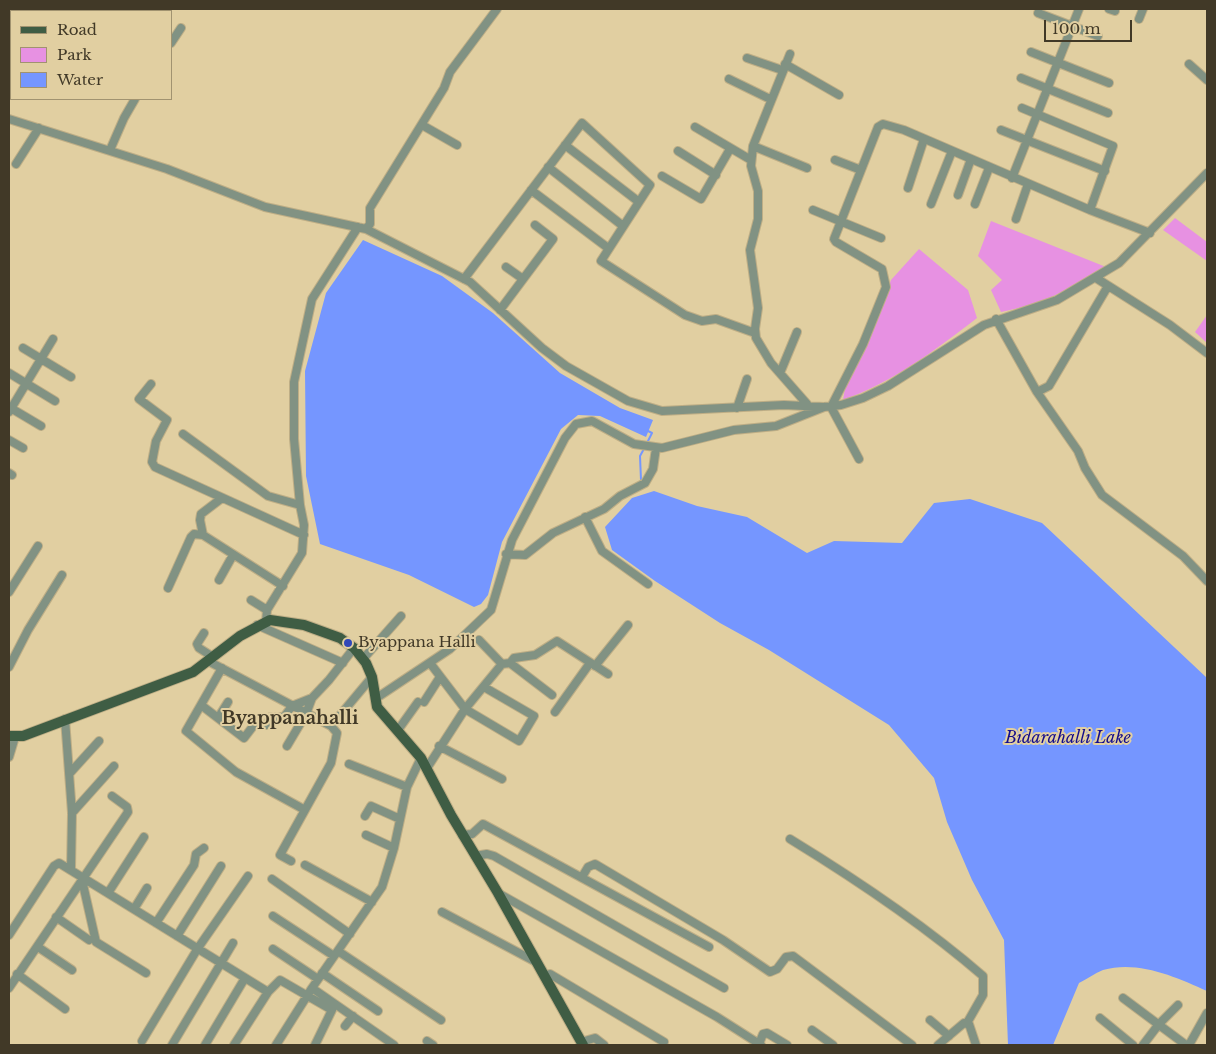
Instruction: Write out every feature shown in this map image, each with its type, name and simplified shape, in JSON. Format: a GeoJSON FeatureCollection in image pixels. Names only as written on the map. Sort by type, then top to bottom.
{"type":"FeatureCollection","features":[{"type":"Feature","properties":{"kind":"main road"},"geometry":{"type":"LineString","coordinates":[[12,737],[181,677],[262,624],[282,620],[304,625],[334,636],[354,648],[363,660],[372,677],[375,699],[379,710],[421,758],[462,834],[498,893],[582,1044]]}},
{"type":"Feature","properties":{"kind":"street"},"geometry":{"type":"LineString","coordinates":[[343,662],[262,624],[267,610],[299,558],[304,535],[304,520],[300,505],[294,439],[294,382],[312,299],[319,286],[362,228],[370,224],[370,208],[444,88],[450,72],[497,9]]}},
{"type":"Feature","properties":{"kind":"street"},"geometry":{"type":"LineString","coordinates":[[1012,178],[1078,9]]}},
{"type":"Feature","properties":{"kind":"street"},"geometry":{"type":"LineString","coordinates":[[1139,19],[1143,9]]}},
{"type":"Feature","properties":{"kind":"street"},"geometry":{"type":"LineString","coordinates":[[1038,13],[1098,36]]}},
{"type":"Feature","properties":{"kind":"street"},"geometry":{"type":"LineString","coordinates":[[172,42],[181,28]]}},
{"type":"Feature","properties":{"kind":"street"},"geometry":{"type":"LineString","coordinates":[[1032,52],[1109,83]]}},
{"type":"Feature","properties":{"kind":"street"},"geometry":{"type":"LineString","coordinates":[[790,54],[770,99],[753,146],[751,160],[758,191],[758,219],[750,250],[758,308],[755,333],[759,344],[780,373],[807,404]]}},
{"type":"Feature","properties":{"kind":"street"},"geometry":{"type":"LineString","coordinates":[[747,58],[783,67],[839,95]]}},
{"type":"Feature","properties":{"kind":"street"},"geometry":{"type":"LineString","coordinates":[[1189,64],[1207,80]]}},
{"type":"Feature","properties":{"kind":"street"},"geometry":{"type":"LineString","coordinates":[[1021,78],[1108,113]]}},
{"type":"Feature","properties":{"kind":"street"},"geometry":{"type":"LineString","coordinates":[[729,79],[770,99]]}},
{"type":"Feature","properties":{"kind":"street"},"geometry":{"type":"LineString","coordinates":[[110,150],[134,100]]}},
{"type":"Feature","properties":{"kind":"street"},"geometry":{"type":"LineString","coordinates":[[1022,108],[1111,144],[1113,150],[1090,210]]}},
{"type":"Feature","properties":{"kind":"street"},"geometry":{"type":"LineString","coordinates":[[9,119],[110,150],[264,207],[362,228],[464,278],[558,360],[635,404],[655,410],[807,404],[828,407]]}},
{"type":"Feature","properties":{"kind":"street"},"geometry":{"type":"LineString","coordinates":[[464,278],[582,123],[648,183],[650,187],[601,258],[602,262],[679,312],[702,321],[716,319],[755,333]]}},
{"type":"Feature","properties":{"kind":"street"},"geometry":{"type":"LineString","coordinates":[[422,124],[457,146]]}},
{"type":"Feature","properties":{"kind":"street"},"geometry":{"type":"LineString","coordinates":[[828,407],[863,344],[886,284],[882,269],[836,242],[835,234],[878,127],[883,124],[924,139],[1012,178],[1150,233]]}},
{"type":"Feature","properties":{"kind":"street"},"geometry":{"type":"LineString","coordinates":[[696,127],[751,160]]}},
{"type":"Feature","properties":{"kind":"street"},"geometry":{"type":"LineString","coordinates":[[16,164],[39,128]]}},
{"type":"Feature","properties":{"kind":"street"},"geometry":{"type":"LineString","coordinates":[[1001,130],[1105,171]]}},
{"type":"Feature","properties":{"kind":"street"},"geometry":{"type":"LineString","coordinates":[[908,188],[924,139]]}},
{"type":"Feature","properties":{"kind":"street"},"geometry":{"type":"LineString","coordinates":[[564,145],[639,202]]}},
{"type":"Feature","properties":{"kind":"street"},"geometry":{"type":"LineString","coordinates":[[753,146],[808,168]]}},
{"type":"Feature","properties":{"kind":"street"},"geometry":{"type":"LineString","coordinates":[[662,176],[699,199],[703,198],[730,149]]}},
{"type":"Feature","properties":{"kind":"street"},"geometry":{"type":"LineString","coordinates":[[678,151],[716,175]]}},
{"type":"Feature","properties":{"kind":"street"},"geometry":{"type":"LineString","coordinates":[[931,204],[952,151]]}},
{"type":"Feature","properties":{"kind":"street"},"geometry":{"type":"LineString","coordinates":[[835,160],[861,170]]}},
{"type":"Feature","properties":{"kind":"street"},"geometry":{"type":"LineString","coordinates":[[958,195],[971,160]]}},
{"type":"Feature","properties":{"kind":"street"},"geometry":{"type":"LineString","coordinates":[[548,167],[623,226]]}},
{"type":"Feature","properties":{"kind":"street"},"geometry":{"type":"LineString","coordinates":[[975,204],[989,168]]}},
{"type":"Feature","properties":{"kind":"street"},"geometry":{"type":"LineString","coordinates":[[375,699],[458,642],[492,610],[497,597],[506,554],[565,438],[574,426],[584,421],[592,422],[634,444],[656,448],[673,446],[734,430],[776,426],[828,407],[855,401],[888,386],[996,319],[1051,303],[1096,278],[1130,254],[1207,173]]}},
{"type":"Feature","properties":{"kind":"street"},"geometry":{"type":"LineString","coordinates":[[1016,219],[1028,184]]}},
{"type":"Feature","properties":{"kind":"street"},"geometry":{"type":"LineString","coordinates":[[531,190],[608,248]]}},
{"type":"Feature","properties":{"kind":"street"},"geometry":{"type":"LineString","coordinates":[[813,210],[881,238]]}},
{"type":"Feature","properties":{"kind":"street"},"geometry":{"type":"LineString","coordinates":[[500,310],[553,239],[535,225]]}},
{"type":"Feature","properties":{"kind":"street"},"geometry":{"type":"LineString","coordinates":[[506,267],[523,279]]}},
{"type":"Feature","properties":{"kind":"street"},"geometry":{"type":"LineString","coordinates":[[1096,278],[1170,325],[1207,353]]}},
{"type":"Feature","properties":{"kind":"street"},"geometry":{"type":"LineString","coordinates":[[1037,392],[1049,386],[1108,286]]}},
{"type":"Feature","properties":{"kind":"street"},"geometry":{"type":"LineString","coordinates":[[996,319],[1037,392],[1078,451],[1085,468],[1102,495],[1183,556],[1207,581]]}},
{"type":"Feature","properties":{"kind":"street"},"geometry":{"type":"LineString","coordinates":[[780,373],[797,332]]}},
{"type":"Feature","properties":{"kind":"street"},"geometry":{"type":"LineString","coordinates":[[40,426],[9,409],[53,339]]}},
{"type":"Feature","properties":{"kind":"street"},"geometry":{"type":"LineString","coordinates":[[23,348],[71,377]]}},
{"type":"Feature","properties":{"kind":"street"},"geometry":{"type":"LineString","coordinates":[[9,373],[55,401]]}},
{"type":"Feature","properties":{"kind":"street"},"geometry":{"type":"LineString","coordinates":[[737,408],[748,378]]}},
{"type":"Feature","properties":{"kind":"street"},"geometry":{"type":"LineString","coordinates":[[151,384],[140,399],[167,420],[156,441],[152,462],[155,467],[304,535]]}},
{"type":"Feature","properties":{"kind":"street"},"geometry":{"type":"LineString","coordinates":[[828,407],[859,459]]}},
{"type":"Feature","properties":{"kind":"street"},"geometry":{"type":"LineString","coordinates":[[183,434],[268,496],[300,505]]}},
{"type":"Feature","properties":{"kind":"street"},"geometry":{"type":"LineString","coordinates":[[9,440],[23,448]]}},
{"type":"Feature","properties":{"kind":"street"},"geometry":{"type":"LineString","coordinates":[[506,554],[525,555],[552,533],[604,509],[620,496],[645,483],[653,469],[656,448]]}},
{"type":"Feature","properties":{"kind":"street"},"geometry":{"type":"LineString","coordinates":[[202,535],[201,514],[222,498]]}},
{"type":"Feature","properties":{"kind":"street"},"geometry":{"type":"LineString","coordinates":[[585,518],[602,551],[648,584]]}},
{"type":"Feature","properties":{"kind":"street"},"geometry":{"type":"LineString","coordinates":[[168,588],[194,534],[202,535],[283,586]]}},
{"type":"Feature","properties":{"kind":"street"},"geometry":{"type":"LineString","coordinates":[[9,592],[38,546]]}},
{"type":"Feature","properties":{"kind":"street"},"geometry":{"type":"LineString","coordinates":[[219,580],[233,555]]}},
{"type":"Feature","properties":{"kind":"street"},"geometry":{"type":"LineString","coordinates":[[9,667],[28,630],[62,575]]}},
{"type":"Feature","properties":{"kind":"street"},"geometry":{"type":"LineString","coordinates":[[251,600],[267,610]]}},
{"type":"Feature","properties":{"kind":"street"},"geometry":{"type":"LineString","coordinates":[[363,660],[401,616]]}},
{"type":"Feature","properties":{"kind":"street"},"geometry":{"type":"LineString","coordinates":[[555,712],[592,664],[628,625]]}},
{"type":"Feature","properties":{"kind":"street"},"geometry":{"type":"LineString","coordinates":[[204,633],[197,644],[210,659],[222,668],[331,726],[338,736],[332,760],[280,854],[291,861]]}},
{"type":"Feature","properties":{"kind":"street"},"geometry":{"type":"LineString","coordinates":[[479,640],[506,663],[552,695]]}},
{"type":"Feature","properties":{"kind":"street"},"geometry":{"type":"LineString","coordinates":[[427,768],[439,746],[465,709],[506,663],[514,658],[535,655],[557,641],[608,674]]}},
{"type":"Feature","properties":{"kind":"street"},"geometry":{"type":"LineString","coordinates":[[287,746],[306,714],[312,698],[354,648]]}},
{"type":"Feature","properties":{"kind":"street"},"geometry":{"type":"LineString","coordinates":[[430,663],[465,709],[519,740],[534,716],[484,686]]}},
{"type":"Feature","properties":{"kind":"street"},"geometry":{"type":"LineString","coordinates":[[222,668],[186,731],[236,772],[305,810]]}},
{"type":"Feature","properties":{"kind":"street"},"geometry":{"type":"LineString","coordinates":[[331,726],[372,677]]}},
{"type":"Feature","properties":{"kind":"street"},"geometry":{"type":"LineString","coordinates":[[398,730],[440,677]]}},
{"type":"Feature","properties":{"kind":"street"},"geometry":{"type":"LineString","coordinates":[[266,725],[271,718],[284,717],[292,706],[312,698]]}},
{"type":"Feature","properties":{"kind":"street"},"geometry":{"type":"LineString","coordinates":[[218,718],[228,702]]}},
{"type":"Feature","properties":{"kind":"street"},"geometry":{"type":"LineString","coordinates":[[201,705],[244,738],[254,725]]}},
{"type":"Feature","properties":{"kind":"street"},"geometry":{"type":"LineString","coordinates":[[65,719],[72,813],[71,870]]}},
{"type":"Feature","properties":{"kind":"street"},"geometry":{"type":"LineString","coordinates":[[9,757],[12,737]]}},
{"type":"Feature","properties":{"kind":"street"},"geometry":{"type":"LineString","coordinates":[[70,773],[99,741]]}},
{"type":"Feature","properties":{"kind":"street"},"geometry":{"type":"LineString","coordinates":[[439,746],[502,779]]}},
{"type":"Feature","properties":{"kind":"street"},"geometry":{"type":"LineString","coordinates":[[276,1045],[320,976],[382,887],[394,848],[407,787],[421,758]]}},
{"type":"Feature","properties":{"kind":"street"},"geometry":{"type":"LineString","coordinates":[[349,764],[407,787]]}},
{"type":"Feature","properties":{"kind":"street"},"geometry":{"type":"LineString","coordinates":[[72,813],[114,766]]}},
{"type":"Feature","properties":{"kind":"street"},"geometry":{"type":"LineString","coordinates":[[9,988],[128,812],[127,807],[112,796]]}},
{"type":"Feature","properties":{"kind":"street"},"geometry":{"type":"LineString","coordinates":[[365,816],[371,806],[400,820]]}},
{"type":"Feature","properties":{"kind":"street"},"geometry":{"type":"LineString","coordinates":[[462,834],[472,834],[483,824],[709,947]]}},
{"type":"Feature","properties":{"kind":"street"},"geometry":{"type":"LineString","coordinates":[[366,834],[394,848]]}},
{"type":"Feature","properties":{"kind":"street"},"geometry":{"type":"LineString","coordinates":[[108,893],[144,837]]}},
{"type":"Feature","properties":{"kind":"street"},"geometry":{"type":"LineString","coordinates":[[790,839],[858,880],[913,920],[983,976],[983,995],[967,1023],[964,1023],[938,1045]]}},
{"type":"Feature","properties":{"kind":"street"},"geometry":{"type":"LineString","coordinates":[[156,922],[194,865],[196,854],[204,848]]}},
{"type":"Feature","properties":{"kind":"street"},"geometry":{"type":"LineString","coordinates":[[476,856],[487,854],[494,856],[724,988]]}},
{"type":"Feature","properties":{"kind":"street"},"geometry":{"type":"LineString","coordinates":[[9,935],[55,865],[62,864],[83,879],[268,992]]}},
{"type":"Feature","properties":{"kind":"street"},"geometry":{"type":"LineString","coordinates":[[582,877],[588,868],[595,864],[715,936],[770,972],[777,969],[786,957],[793,956],[912,1045]]}},
{"type":"Feature","properties":{"kind":"street"},"geometry":{"type":"LineString","coordinates":[[305,865],[372,902]]}},
{"type":"Feature","properties":{"kind":"street"},"geometry":{"type":"LineString","coordinates":[[177,936],[221,866]]}},
{"type":"Feature","properties":{"kind":"street"},"geometry":{"type":"LineString","coordinates":[[142,1041],[198,948],[248,876]]}},
{"type":"Feature","properties":{"kind":"street"},"geometry":{"type":"LineString","coordinates":[[83,879],[96,942],[146,973]]}},
{"type":"Feature","properties":{"kind":"street"},"geometry":{"type":"LineString","coordinates":[[272,879],[350,934]]}},
{"type":"Feature","properties":{"kind":"street"},"geometry":{"type":"LineString","coordinates":[[134,909],[146,888]]}},
{"type":"Feature","properties":{"kind":"street"},"geometry":{"type":"LineString","coordinates":[[498,893],[717,1017],[760,1045],[763,1034],[767,1033],[787,1045]]}},
{"type":"Feature","properties":{"kind":"street"},"geometry":{"type":"LineString","coordinates":[[442,912],[536,962]]}},
{"type":"Feature","properties":{"kind":"street"},"geometry":{"type":"LineString","coordinates":[[273,916],[441,1020]]}},
{"type":"Feature","properties":{"kind":"street"},"geometry":{"type":"LineString","coordinates":[[56,917],[89,940]]}},
{"type":"Feature","properties":{"kind":"street"},"geometry":{"type":"LineString","coordinates":[[172,1045],[233,943]]}},
{"type":"Feature","properties":{"kind":"street"},"geometry":{"type":"LineString","coordinates":[[38,947],[72,970]]}},
{"type":"Feature","properties":{"kind":"street"},"geometry":{"type":"LineString","coordinates":[[273,949],[378,1011]]}},
{"type":"Feature","properties":{"kind":"street"},"geometry":{"type":"LineString","coordinates":[[17,974],[65,1009]]}},
{"type":"Feature","properties":{"kind":"street"},"geometry":{"type":"LineString","coordinates":[[544,976],[550,974],[664,1042]]}},
{"type":"Feature","properties":{"kind":"street"},"geometry":{"type":"LineString","coordinates":[[205,1045],[245,978]]}},
{"type":"Feature","properties":{"kind":"street"},"geometry":{"type":"LineString","coordinates":[[234,1045],[268,992],[280,980],[310,991],[353,1016],[394,1045]]}},
{"type":"Feature","properties":{"kind":"street"},"geometry":{"type":"LineString","coordinates":[[1123,998],[1187,1045],[1207,1013]]}},
{"type":"Feature","properties":{"kind":"street"},"geometry":{"type":"LineString","coordinates":[[315,1045],[332,1012],[327,1002]]}},
{"type":"Feature","properties":{"kind":"street"},"geometry":{"type":"LineString","coordinates":[[1143,1045],[1158,1024],[1178,1005]]}},
{"type":"Feature","properties":{"kind":"street"},"geometry":{"type":"LineString","coordinates":[[345,1026],[353,1016]]}},
{"type":"Feature","properties":{"kind":"street"},"geometry":{"type":"LineString","coordinates":[[1100,1018],[1132,1045]]}},
{"type":"Feature","properties":{"kind":"street"},"geometry":{"type":"LineString","coordinates":[[930,1020],[948,1036]]}},
{"type":"Feature","properties":{"kind":"street"},"geometry":{"type":"LineString","coordinates":[[967,1023],[976,1045]]}},
{"type":"Feature","properties":{"kind":"street"},"geometry":{"type":"LineString","coordinates":[[812,1030],[833,1045]]}},
{"type":"Feature","properties":{"kind":"street"},"geometry":{"type":"LineString","coordinates":[[582,1044],[595,1038],[604,1045]]}},
{"type":"Feature","properties":{"kind":"green space"},"geometry":{"type":"Polygon","coordinates":[[[1175,218],[1207,242],[1207,261],[1163,230],[1175,218]]]}},
{"type":"Feature","properties":{"kind":"green space"},"geometry":{"type":"Polygon","coordinates":[[[991,221],[1106,267],[1056,295],[1001,312],[991,290],[1002,280],[978,256],[991,221]]]}},
{"type":"Feature","properties":{"kind":"green space"},"geometry":{"type":"Polygon","coordinates":[[[919,249],[968,290],[977,318],[897,374],[880,384],[843,400],[845,388],[876,321],[891,280],[919,249]]]}},
{"type":"Feature","properties":{"kind":"green space"},"geometry":{"type":"Polygon","coordinates":[[[1207,315],[1207,343],[1195,332],[1207,315]]]}},
{"type":"Feature","properties":{"kind":"water"},"geometry":{"type":"Polygon","coordinates":[[[363,240],[442,276],[493,313],[560,373],[620,408],[653,420],[646,437],[600,416],[578,415],[561,429],[502,542],[488,595],[481,604],[474,607],[409,575],[320,544],[306,476],[305,371],[326,293],[363,240]]]}},
{"type":"Feature","properties":{"kind":"water","name":"Bidarahalli Lake"},"geometry":{"type":"Polygon","coordinates":[[[654,491],[697,506],[747,517],[807,553],[834,541],[902,543],[934,503],[970,499],[1042,523],[1207,678],[1207,991],[1183,980],[1143,969],[1116,967],[1103,970],[1079,983],[1053,1045],[1008,1045],[1004,940],[972,880],[947,822],[934,778],[889,725],[769,650],[720,623],[655,581],[612,550],[605,527],[632,498],[654,491]]]}},
{"type":"Feature","properties":{"kind":"waterway"},"geometry":{"type":"LineString","coordinates":[[647,443],[652,433],[648,431]]}},
{"type":"Feature","properties":{"kind":"waterway"},"geometry":{"type":"LineString","coordinates":[[641,480],[640,456],[645,447]]}},
{"type":"Feature","properties":{"kind":"place","name":"Byappana Halli"},"geometry":{"type":"Point","coordinates":[348,643]}},
{"type":"Feature","properties":{"kind":"district","name":"Byappanahalli"},"geometry":{"type":"Point","coordinates":[290,719]}}]}
